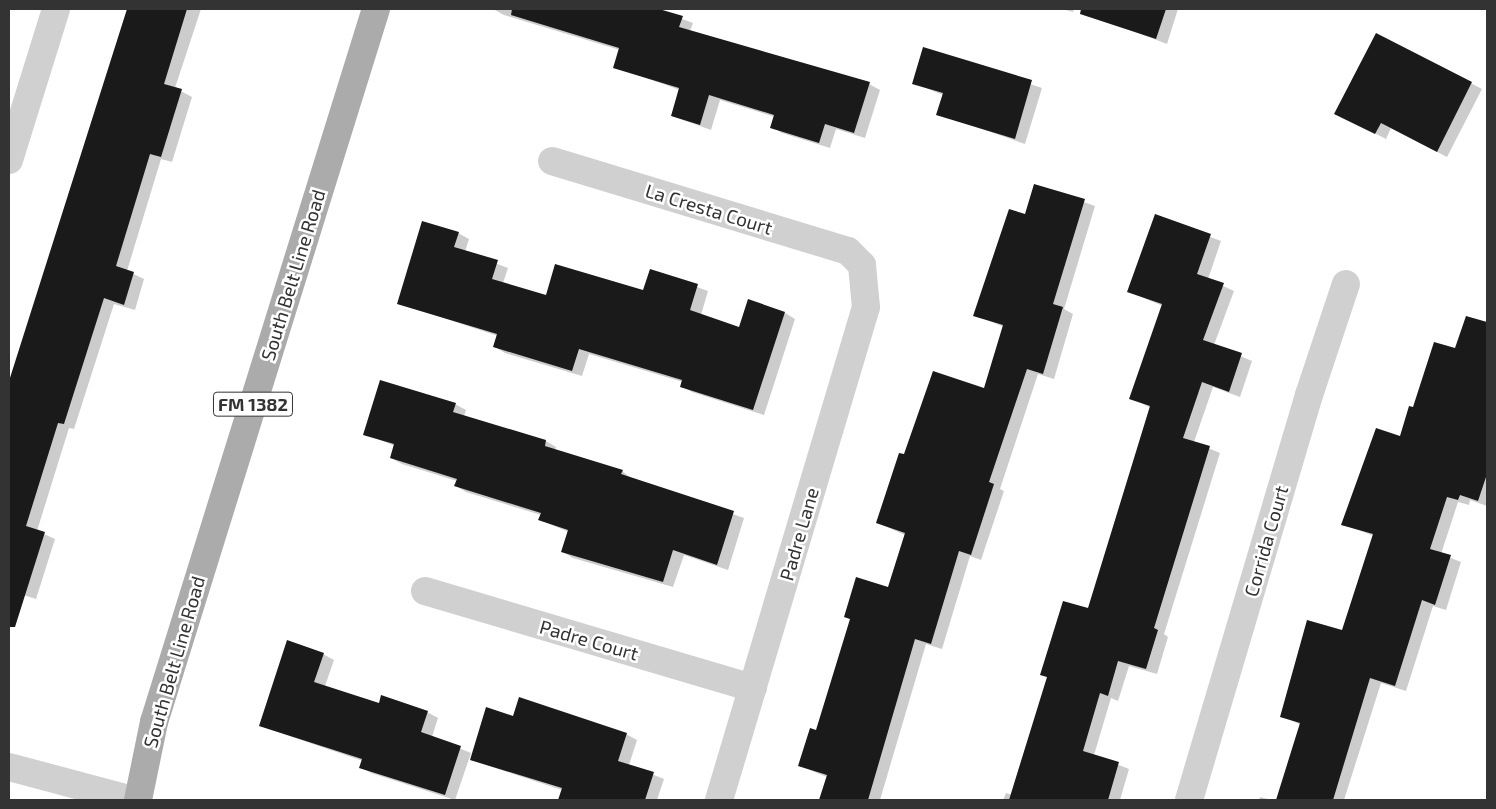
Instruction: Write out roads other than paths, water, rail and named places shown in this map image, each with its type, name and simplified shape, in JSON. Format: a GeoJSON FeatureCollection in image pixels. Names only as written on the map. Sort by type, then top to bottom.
{"type":"FeatureCollection","features":[{"type":"Feature","properties":{"kind":"main road","name":"South Belt Line Road"},"geometry":{"type":"LineString","coordinates":[[138,800],[154,722],[376,9]]}},
{"type":"Feature","properties":{"kind":"street"},"geometry":{"type":"LineString","coordinates":[[9,160],[56,9]]}},
{"type":"Feature","properties":{"kind":"street","name":"La Cresta Court"},"geometry":{"type":"LineString","coordinates":[[552,161],[848,251],[862,265]]}},
{"type":"Feature","properties":{"kind":"street","name":"Padre Lane"},"geometry":{"type":"LineString","coordinates":[[719,800],[866,307],[862,265]]}},
{"type":"Feature","properties":{"kind":"street","name":"Corrida Court"},"geometry":{"type":"LineString","coordinates":[[1189,800],[1309,396],[1346,284]]}},
{"type":"Feature","properties":{"kind":"street","name":"Padre Court"},"geometry":{"type":"LineString","coordinates":[[425,591],[753,688]]}},
{"type":"Feature","properties":{"kind":"street"},"geometry":{"type":"LineString","coordinates":[[9,767],[133,800]]}}]}
